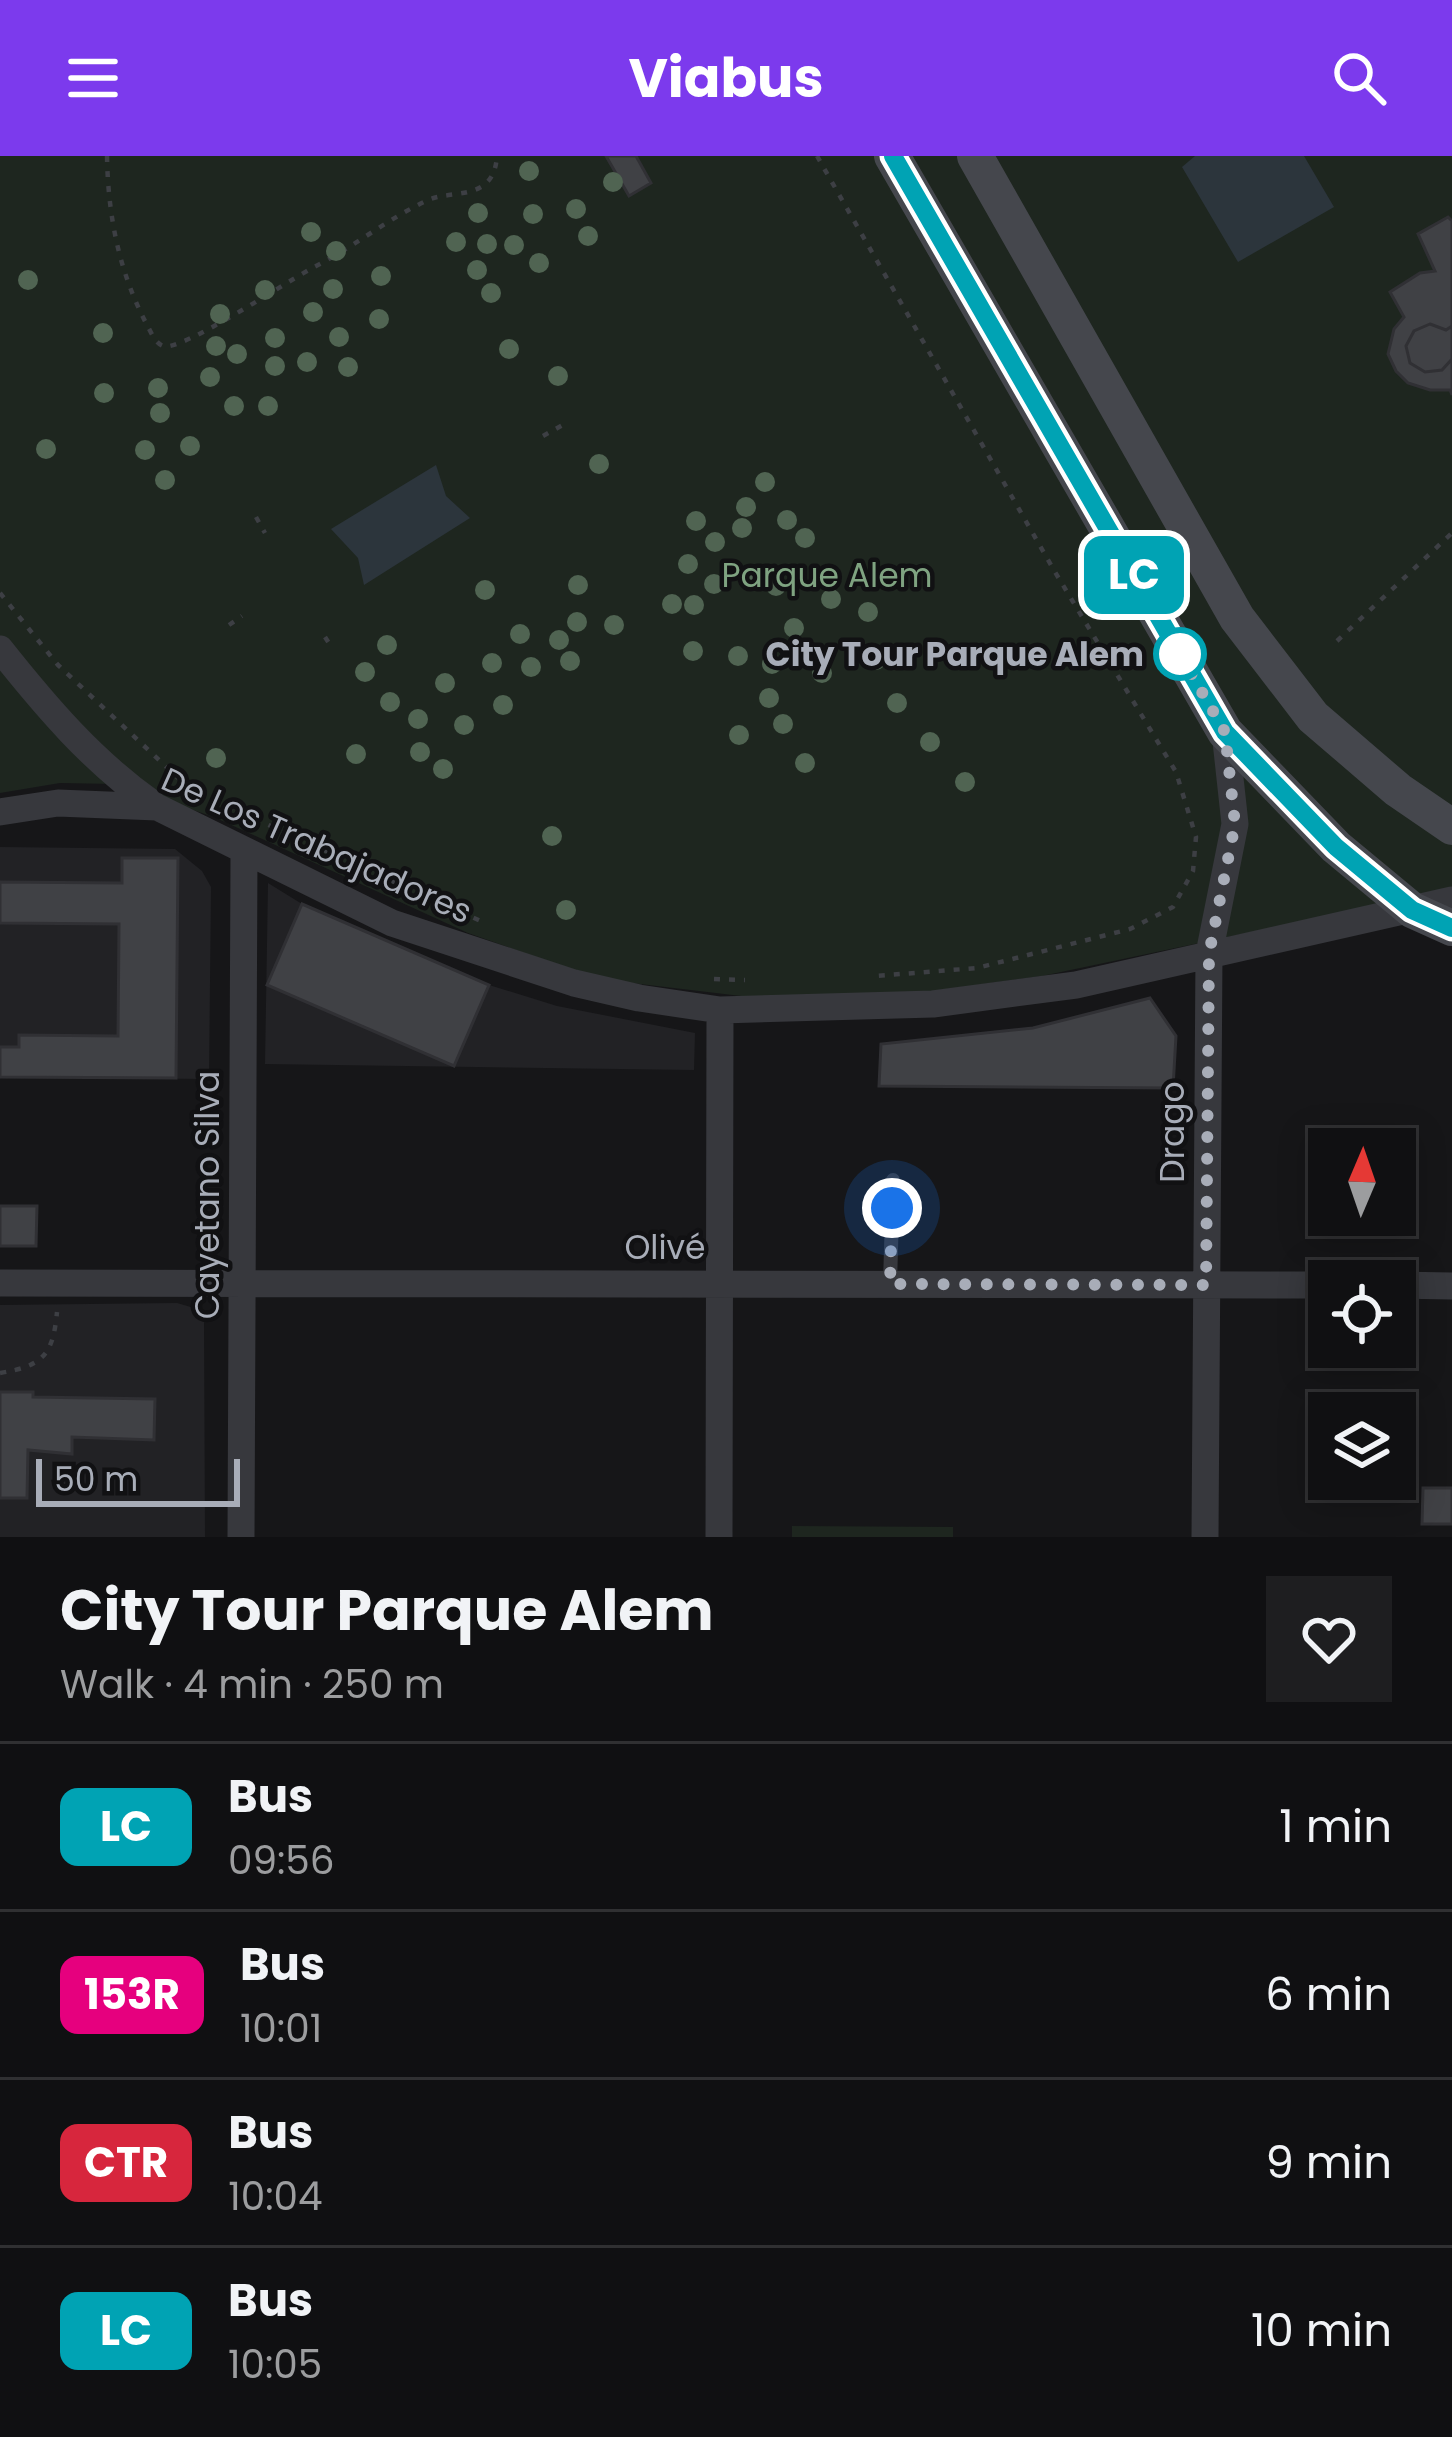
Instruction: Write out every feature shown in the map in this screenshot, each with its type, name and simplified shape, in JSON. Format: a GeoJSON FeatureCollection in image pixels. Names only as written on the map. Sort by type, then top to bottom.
{"type":"FeatureCollection","features":[{"type":"Feature","properties":{"kind":"main road"},"geometry":{"type":"LineString","coordinates":[[892,156],[1225,732],[1336,847],[1412,910],[1452,928]]}},
{"type":"Feature","properties":{"kind":"main road"},"geometry":{"type":"LineString","coordinates":[[975,156],[1237,618],[1312,717],[1398,790],[1452,827]]}},
{"type":"Feature","properties":{"kind":"street"},"geometry":{"type":"LineString","coordinates":[[0,649],[61,725],[120,781],[157,807]]}},
{"type":"Feature","properties":{"kind":"street","name":"Drago"},"geometry":{"type":"LineString","coordinates":[[1205,1537],[1209,954],[1235,824],[1225,732]]}},
{"type":"Feature","properties":{"kind":"street","name":"De Los Trabajadores"},"geometry":{"type":"LineString","coordinates":[[0,812],[58,803],[157,807],[244,854],[392,923],[481,954],[639,998],[720,1010],[933,1004],[1076,985],[1452,900]]}},
{"type":"Feature","properties":{"kind":"street","name":"Cayetano Silva"},"geometry":{"type":"LineString","coordinates":[[241,1537],[244,854]]}},
{"type":"Feature","properties":{"kind":"street"},"geometry":{"type":"LineString","coordinates":[[719,1537],[720,1010]]}},
{"type":"Feature","properties":{"kind":"street","name":"Olivé"},"geometry":{"type":"LineString","coordinates":[[0,1283],[1308,1285]]}},
{"type":"Feature","properties":{"kind":"street"},"geometry":{"type":"LineString","coordinates":[[1416,1286],[1452,1286]]}},
{"type":"Feature","properties":{"kind":"lane"},"geometry":{"type":"LineString","coordinates":[[890,1284],[893,1180]]}},
{"type":"Feature","properties":{"kind":"path"},"geometry":{"type":"LineString","coordinates":[[106,156],[115,239],[129,292],[154,339],[172,347],[200,336],[433,198],[481,187],[496,172],[497,156]]}},
{"type":"Feature","properties":{"kind":"path"},"geometry":{"type":"LineString","coordinates":[[817,156],[1055,572],[1176,772],[1196,837],[1193,871],[1173,907],[1130,929],[977,968],[860,977]]}},
{"type":"Feature","properties":{"kind":"path"},"geometry":{"type":"LineString","coordinates":[[544,436],[568,422]]}},
{"type":"Feature","properties":{"kind":"path"},"geometry":{"type":"LineString","coordinates":[[256,517],[265,533]]}},
{"type":"Feature","properties":{"kind":"path"},"geometry":{"type":"LineString","coordinates":[[1337,641],[1452,533]]}},
{"type":"Feature","properties":{"kind":"path"},"geometry":{"type":"LineString","coordinates":[[0,593],[58,665],[191,790],[490,925]]}},
{"type":"Feature","properties":{"kind":"path"},"geometry":{"type":"LineString","coordinates":[[229,625],[242,616]]}},
{"type":"Feature","properties":{"kind":"path"},"geometry":{"type":"LineString","coordinates":[[325,637],[332,648]]}},
{"type":"Feature","properties":{"kind":"path"},"geometry":{"type":"LineString","coordinates":[[698,979],[753,980]]}},
{"type":"Feature","properties":{"kind":"path"},"geometry":{"type":"LineString","coordinates":[[0,1373],[28,1369],[44,1358],[55,1340],[57,1283]]}},
{"type":"Feature","properties":{"kind":"shaded area"},"geometry":{"type":"Polygon","coordinates":[[[1195,156],[1304,156],[1334,207],[1238,262],[1182,167],[1195,156]]]}},
{"type":"Feature","properties":{"kind":"shaded area"},"geometry":{"type":"Polygon","coordinates":[[[436,465],[446,496],[470,518],[364,585],[358,558],[331,529],[436,465]]]}},
{"type":"Feature","properties":{"kind":"shaded area"},"geometry":{"type":"Polygon","coordinates":[[[0,847],[175,849],[202,871],[211,887],[209,1079],[0,1077],[0,847]]]}},
{"type":"Feature","properties":{"kind":"shaded area"},"geometry":{"type":"Polygon","coordinates":[[[268,883],[302,904],[489,985],[557,1006],[695,1033],[694,1070],[265,1064],[268,883]]]}},
{"type":"Feature","properties":{"kind":"shaded area"},"geometry":{"type":"Polygon","coordinates":[[[177,1303],[194,1308],[204,1322],[205,1537],[0,1537],[0,1305],[177,1303]]]}},
{"type":"Feature","properties":{"kind":"green space","name":"Parque Alem"},"geometry":{"type":"Polygon","coordinates":[[[0,156],[1452,156],[1452,890],[1042,976],[897,996],[741,996],[598,979],[468,933],[214,817],[115,784],[60,783],[0,793],[0,156]]]}},
{"type":"Feature","properties":{"kind":"green space"},"geometry":{"type":"Polygon","coordinates":[[[792,1526],[953,1527],[953,1537],[792,1537],[792,1526]]]}},
{"type":"Feature","properties":{"kind":"building"},"geometry":{"type":"Polygon","coordinates":[[[606,156],[636,156],[651,183],[629,196],[606,156]]]}},
{"type":"Feature","properties":{"kind":"building"},"geometry":{"type":"Polygon","coordinates":[[[1448,217],[1452,221],[1452,395],[1450,390],[1408,383],[1388,354],[1394,329],[1404,317],[1390,292],[1420,273],[1435,271],[1418,234],[1448,217]]]}},
{"type":"Feature","properties":{"kind":"building"},"geometry":{"type":"Polygon","coordinates":[[[1430,324],[1446,330],[1452,326],[1452,359],[1442,370],[1425,372],[1410,363],[1406,346],[1414,331],[1430,324]]]}},
{"type":"Feature","properties":{"kind":"building"},"geometry":{"type":"Polygon","coordinates":[[[122,858],[178,858],[176,1078],[0,1077],[0,1047],[19,1047],[19,1035],[118,1036],[119,924],[0,923],[0,882],[122,883],[122,858]]]}},
{"type":"Feature","properties":{"kind":"building"},"geometry":{"type":"Polygon","coordinates":[[[302,904],[489,985],[454,1066],[267,985],[302,904]]]}},
{"type":"Feature","properties":{"kind":"building"},"geometry":{"type":"Polygon","coordinates":[[[1150,998],[1176,1036],[1173,1088],[879,1086],[881,1044],[1033,1028],[1150,998]]]}},
{"type":"Feature","properties":{"kind":"building"},"geometry":{"type":"Polygon","coordinates":[[[0,1206],[37,1206],[36,1246],[0,1246],[0,1206]]]}},
{"type":"Feature","properties":{"kind":"building"},"geometry":{"type":"Polygon","coordinates":[[[0,1392],[155,1399],[154,1440],[72,1437],[72,1454],[28,1450],[27,1498],[0,1498],[0,1392]]]}},
{"type":"Feature","properties":{"kind":"building"},"geometry":{"type":"Polygon","coordinates":[[[1423,1488],[1452,1488],[1452,1524],[1422,1524],[1423,1488]]]}},
{"type":"Feature","properties":{"kind":"bus line","name":"LC"},"geometry":{"type":"LineString","coordinates":[[893,156],[1225,732],[1336,847],[1412,910],[1452,928]]}},
{"type":"Feature","properties":{"kind":"place","name":"City Tour Parque Alem"},"geometry":{"type":"Point","coordinates":[1180,654]}},
{"type":"Feature","properties":{"kind":"route"},"geometry":{"type":"LineString","coordinates":[[892,1208],[890,1284],[1206,1285],[1209,954],[1235,824],[1225,732],[1180,654]]}}]}
